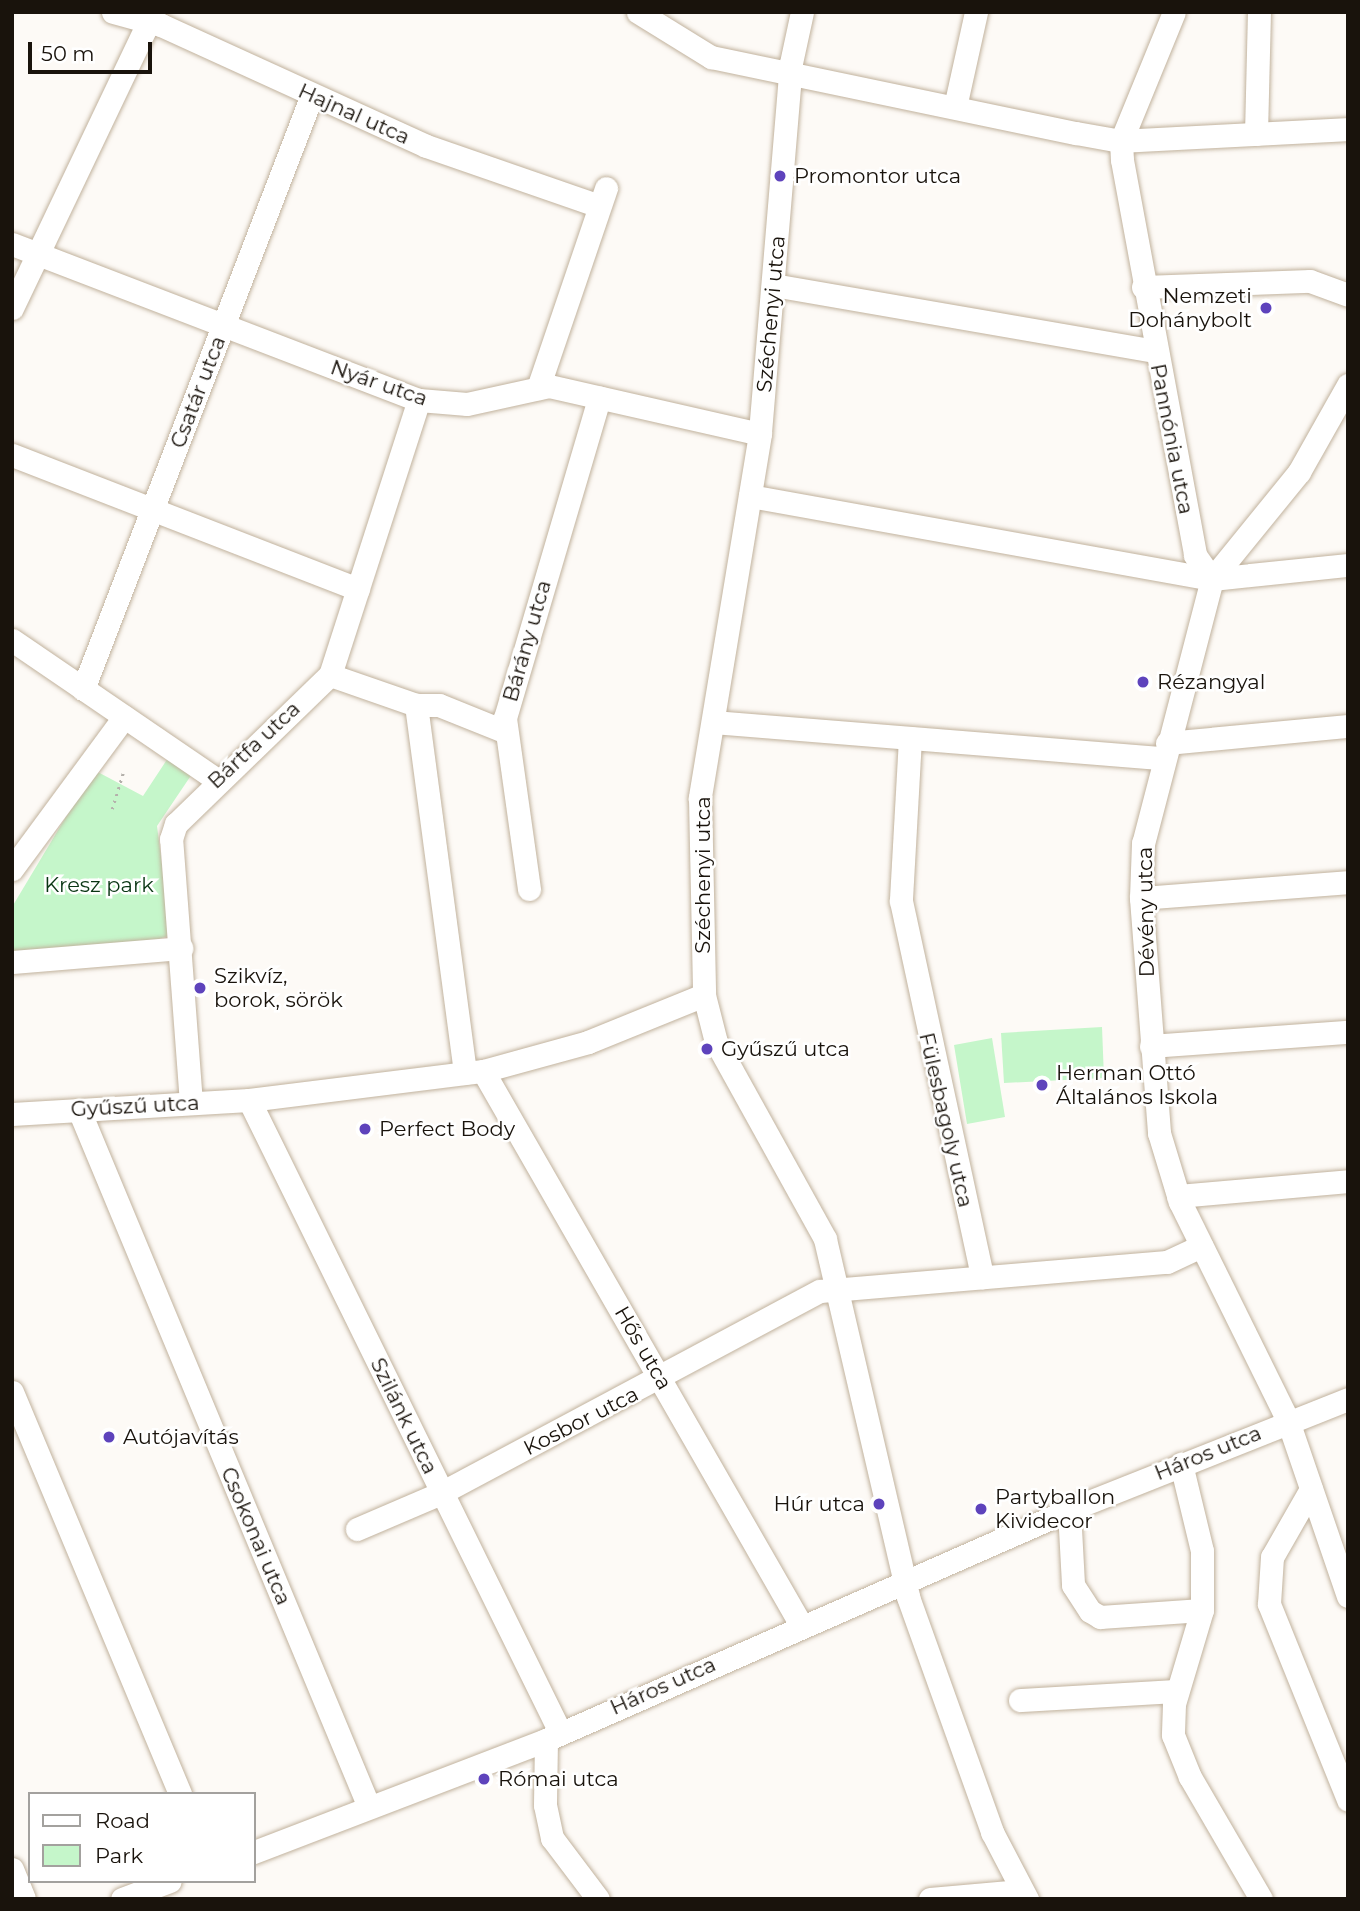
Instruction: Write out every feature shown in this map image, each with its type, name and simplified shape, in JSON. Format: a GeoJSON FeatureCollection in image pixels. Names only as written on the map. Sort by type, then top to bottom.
{"type":"FeatureCollection","features":[{"type":"Feature","properties":{"kind":"street","name":"Hajnal utca"},"geometry":{"type":"LineString","coordinates":[[113,12],[150,16],[312,95],[426,146],[603,197],[538,388]]}},
{"type":"Feature","properties":{"kind":"street"},"geometry":{"type":"LineString","coordinates":[[638,12],[711,57],[793,78],[1121,141],[1348,129]]}},
{"type":"Feature","properties":{"kind":"street","name":"Széchenyi utca"},"geometry":{"type":"LineString","coordinates":[[802,12],[793,78],[760,434],[700,798],[704,995],[716,1042],[825,1239],[839,1287],[904,1580]]}},
{"type":"Feature","properties":{"kind":"street"},"geometry":{"type":"LineString","coordinates":[[955,107],[976,12]]}},
{"type":"Feature","properties":{"kind":"street"},"geometry":{"type":"LineString","coordinates":[[1121,141],[1174,12]]}},
{"type":"Feature","properties":{"kind":"street"},"geometry":{"type":"LineString","coordinates":[[1256,134],[1259,12]]}},
{"type":"Feature","properties":{"kind":"street"},"geometry":{"type":"LineString","coordinates":[[12,308],[150,16]]}},
{"type":"Feature","properties":{"kind":"street","name":"Csatár utca"},"geometry":{"type":"LineString","coordinates":[[83,689],[312,95]]}},
{"type":"Feature","properties":{"kind":"street","name":"Pannónia utca"},"geometry":{"type":"LineString","coordinates":[[1121,141],[1154,351],[1195,555],[1212,579]]}},
{"type":"Feature","properties":{"kind":"street","name":"Nyár utca"},"geometry":{"type":"LineString","coordinates":[[12,244],[419,400],[467,404],[538,388],[598,398],[760,434]]}},
{"type":"Feature","properties":{"kind":"street"},"geometry":{"type":"LineString","coordinates":[[1143,287],[1310,281],[1348,295]]}},
{"type":"Feature","properties":{"kind":"street"},"geometry":{"type":"LineString","coordinates":[[773,285],[1154,351]]}},
{"type":"Feature","properties":{"kind":"street","name":"Dévény utca"},"geometry":{"type":"LineString","coordinates":[[1345,395],[1299,472],[1212,579],[1143,843],[1142,898],[1159,1133],[1178,1196],[1288,1421],[1311,1489],[1338,1536],[1348,1596]]}},
{"type":"Feature","properties":{"kind":"street","name":"Bárány utca"},"geometry":{"type":"LineString","coordinates":[[529,889],[506,732],[598,398]]}},
{"type":"Feature","properties":{"kind":"street","name":"Bártfa utca"},"geometry":{"type":"LineString","coordinates":[[191,1103],[171,839],[186,808],[330,675],[419,400]]}},
{"type":"Feature","properties":{"kind":"street"},"geometry":{"type":"LineString","coordinates":[[12,455],[358,589]]}},
{"type":"Feature","properties":{"kind":"street"},"geometry":{"type":"LineString","coordinates":[[750,496],[1212,579],[1348,565]]}},
{"type":"Feature","properties":{"kind":"street"},"geometry":{"type":"LineString","coordinates":[[14,646],[216,779]]}},
{"type":"Feature","properties":{"kind":"street"},"geometry":{"type":"LineString","coordinates":[[330,675],[416,705],[439,705],[506,732]]}},
{"type":"Feature","properties":{"kind":"street"},"geometry":{"type":"LineString","coordinates":[[416,705],[474,1072]]}},
{"type":"Feature","properties":{"kind":"street"},"geometry":{"type":"LineString","coordinates":[[12,869],[124,717]]}},
{"type":"Feature","properties":{"kind":"street"},"geometry":{"type":"LineString","coordinates":[[713,722],[909,738],[1165,751],[1348,726]]}},
{"type":"Feature","properties":{"kind":"street","name":"Fülesbagoly utca"},"geometry":{"type":"LineString","coordinates":[[909,738],[901,901],[982,1277]]}},
{"type":"Feature","properties":{"kind":"street"},"geometry":{"type":"LineString","coordinates":[[1142,898],[1348,882]]}},
{"type":"Feature","properties":{"kind":"street"},"geometry":{"type":"LineString","coordinates":[[12,962],[181,948]]}},
{"type":"Feature","properties":{"kind":"street","name":"Gyűszű utca"},"geometry":{"type":"LineString","coordinates":[[12,1114],[250,1100],[474,1072],[588,1042],[704,995]]}},
{"type":"Feature","properties":{"kind":"street"},"geometry":{"type":"LineString","coordinates":[[1151,1046],[1348,1032]]}},
{"type":"Feature","properties":{"kind":"street","name":"Hős utca"},"geometry":{"type":"LineString","coordinates":[[474,1072],[661,1379],[801,1625]]}},
{"type":"Feature","properties":{"kind":"street","name":"Szilánk utca"},"geometry":{"type":"LineString","coordinates":[[250,1100],[441,1493],[553,1736]]}},
{"type":"Feature","properties":{"kind":"street","name":"Csokonai utca"},"geometry":{"type":"LineString","coordinates":[[79,1110],[369,1807]]}},
{"type":"Feature","properties":{"kind":"street"},"geometry":{"type":"LineString","coordinates":[[1178,1196],[1348,1181]]}},
{"type":"Feature","properties":{"kind":"street"},"geometry":{"type":"LineString","coordinates":[[982,1277],[1167,1262],[1202,1246]]}},
{"type":"Feature","properties":{"kind":"street","name":"Kosbor utca"},"geometry":{"type":"LineString","coordinates":[[357,1529],[441,1493],[661,1379],[820,1291],[839,1287],[982,1277]]}},
{"type":"Feature","properties":{"kind":"street"},"geometry":{"type":"LineString","coordinates":[[12,1392],[179,1792]]}},
{"type":"Feature","properties":{"kind":"street","name":"Háros utca"},"geometry":{"type":"LineString","coordinates":[[256,1851],[553,1736],[801,1625],[1069,1510],[1348,1399]]}},
{"type":"Feature","properties":{"kind":"street"},"geometry":{"type":"LineString","coordinates":[[1181,1464],[1202,1551],[1202,1610],[1177,1691],[1163,1717],[1190,1777],[1261,1899]]}},
{"type":"Feature","properties":{"kind":"street"},"geometry":{"type":"LineString","coordinates":[[1311,1489],[1272,1557],[1269,1604],[1348,1800]]}},
{"type":"Feature","properties":{"kind":"street"},"geometry":{"type":"LineString","coordinates":[[1069,1510],[1073,1585],[1090,1612],[1100,1617],[1202,1610]]}},
{"type":"Feature","properties":{"kind":"street"},"geometry":{"type":"LineString","coordinates":[[904,1580],[992,1832],[1024,1895],[930,1899]]}},
{"type":"Feature","properties":{"kind":"street"},"geometry":{"type":"LineString","coordinates":[[1020,1700],[1177,1691]]}},
{"type":"Feature","properties":{"kind":"street"},"geometry":{"type":"LineString","coordinates":[[553,1736],[545,1805],[552,1838],[598,1899]]}},
{"type":"Feature","properties":{"kind":"street"},"geometry":{"type":"LineString","coordinates":[[12,1869],[24,1899]]}},
{"type":"Feature","properties":{"kind":"street"},"geometry":{"type":"LineString","coordinates":[[122,1899],[165,1883]]}},
{"type":"Feature","properties":{"kind":"path"},"geometry":{"type":"LineString","coordinates":[[112,809],[123,774]]}},
{"type":"Feature","properties":{"kind":"green space","name":"Kresz park"},"geometry":{"type":"Polygon","coordinates":[[[168,758],[192,774],[157,826],[171,935],[128,949],[12,954],[12,907],[94,770],[143,796],[168,758]]]}},
{"type":"Feature","properties":{"kind":"green space"},"geometry":{"type":"Polygon","coordinates":[[[1102,1027],[1104,1078],[1004,1083],[1001,1033],[1102,1027]]]}},
{"type":"Feature","properties":{"kind":"green space"},"geometry":{"type":"Polygon","coordinates":[[[992,1038],[1005,1117],[967,1124],[954,1045],[992,1038]]]}},
{"type":"Feature","properties":{"kind":"place","name":"Promontor utca"},"geometry":{"type":"Point","coordinates":[780,176]}},
{"type":"Feature","properties":{"kind":"place","name":"Nemzeti Dohánybolt"},"geometry":{"type":"Point","coordinates":[1266,308]}},
{"type":"Feature","properties":{"kind":"place","name":"Rézangyal"},"geometry":{"type":"Point","coordinates":[1143,682]}},
{"type":"Feature","properties":{"kind":"place","name":"Szikvíz, borok, sörök"},"geometry":{"type":"Point","coordinates":[200,988]}},
{"type":"Feature","properties":{"kind":"place","name":"Gyűszű utca"},"geometry":{"type":"Point","coordinates":[707,1049]}},
{"type":"Feature","properties":{"kind":"place","name":"Herman Ottó Általános Iskola"},"geometry":{"type":"Point","coordinates":[1042,1085]}},
{"type":"Feature","properties":{"kind":"place","name":"Perfect Body"},"geometry":{"type":"Point","coordinates":[365,1129]}},
{"type":"Feature","properties":{"kind":"place","name":"Autójavítás"},"geometry":{"type":"Point","coordinates":[109,1437]}},
{"type":"Feature","properties":{"kind":"place","name":"Húr utca"},"geometry":{"type":"Point","coordinates":[879,1504]}},
{"type":"Feature","properties":{"kind":"place","name":"Partyballon Kividecor"},"geometry":{"type":"Point","coordinates":[981,1509]}},
{"type":"Feature","properties":{"kind":"place","name":"Római utca"},"geometry":{"type":"Point","coordinates":[484,1779]}}]}
